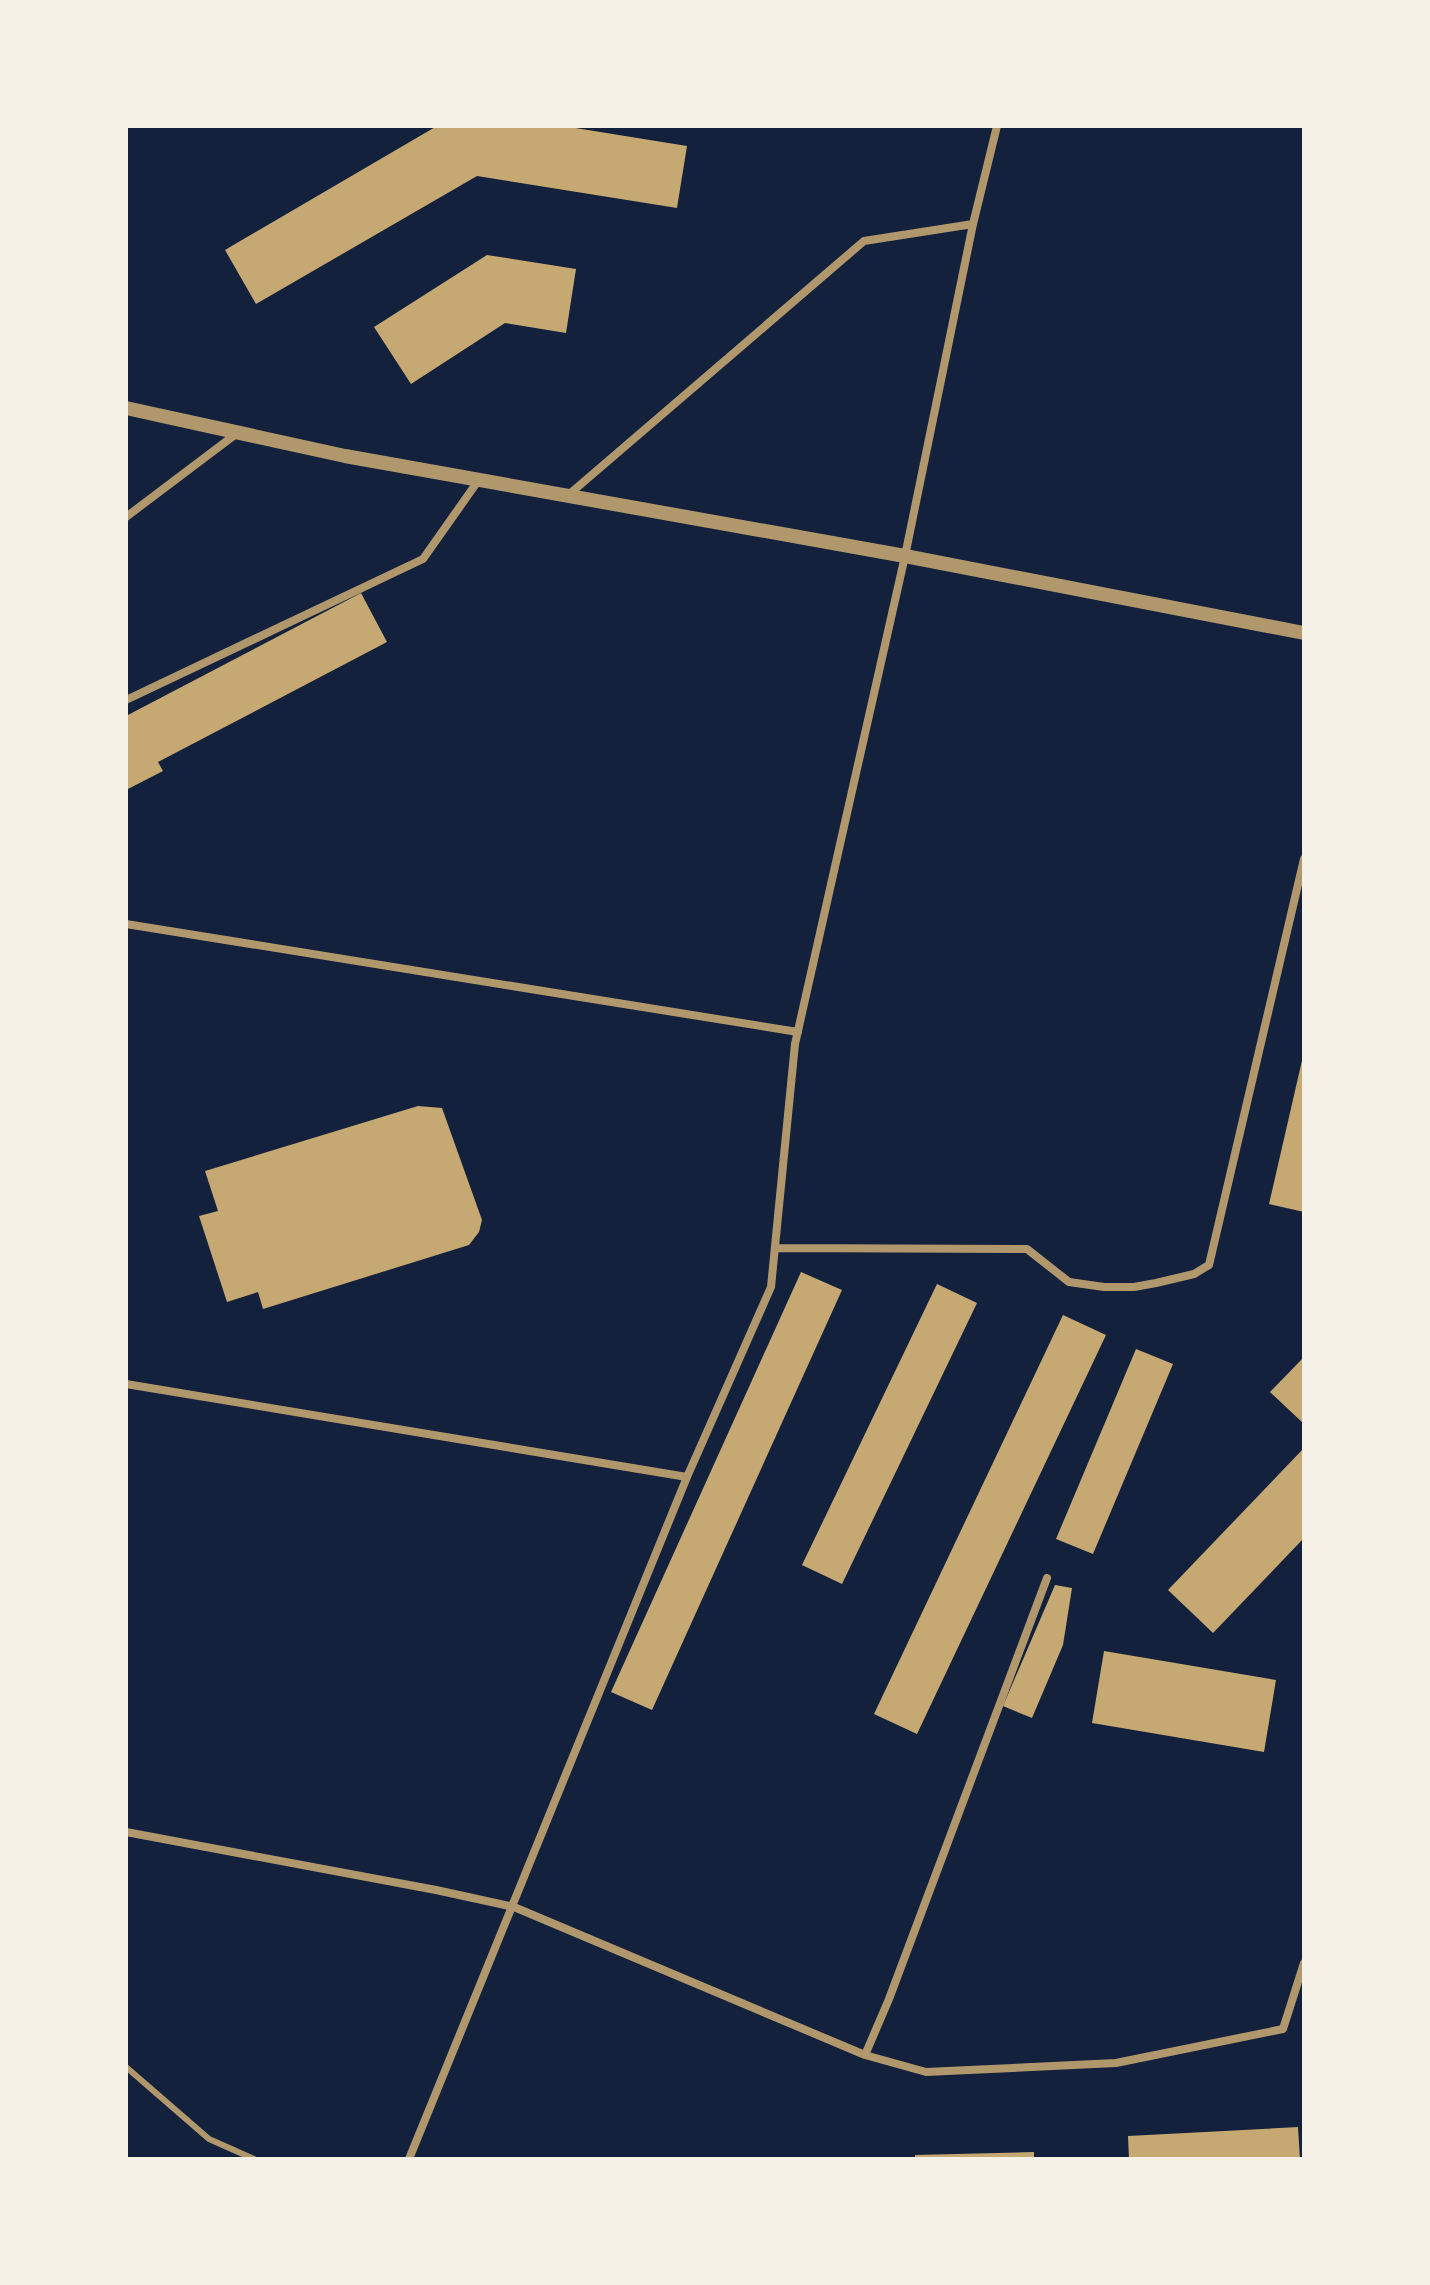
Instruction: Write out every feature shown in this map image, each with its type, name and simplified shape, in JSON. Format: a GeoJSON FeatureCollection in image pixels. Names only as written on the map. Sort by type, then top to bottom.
{"type":"FeatureCollection","features":[{"type":"Feature","properties":{"kind":"street"},"geometry":{"type":"LineString","coordinates":[[409,2159],[687,1477],[771,1287],[798,1032],[905,556],[973,224],[997,126]]}},
{"type":"Feature","properties":{"kind":"street"},"geometry":{"type":"LineString","coordinates":[[565,497],[864,241],[973,224]]}},
{"type":"Feature","properties":{"kind":"street"},"geometry":{"type":"LineString","coordinates":[[126,408],[236,434],[478,481],[905,556],[1304,633]]}},
{"type":"Feature","properties":{"kind":"street"},"geometry":{"type":"LineString","coordinates":[[126,517],[236,434]]}},
{"type":"Feature","properties":{"kind":"street"},"geometry":{"type":"LineString","coordinates":[[126,700],[423,559],[478,481]]}},
{"type":"Feature","properties":{"kind":"street"},"geometry":{"type":"LineString","coordinates":[[775,1248],[1027,1249],[1069,1282],[1104,1287],[1134,1287],[1194,1274],[1209,1265],[1304,859]]}},
{"type":"Feature","properties":{"kind":"street"},"geometry":{"type":"LineString","coordinates":[[126,924],[798,1032]]}},
{"type":"Feature","properties":{"kind":"street"},"geometry":{"type":"LineString","coordinates":[[126,1384],[687,1477]]}},
{"type":"Feature","properties":{"kind":"street"},"geometry":{"type":"LineString","coordinates":[[865,2055],[889,1999],[1047,1578]]}},
{"type":"Feature","properties":{"kind":"street"},"geometry":{"type":"LineString","coordinates":[[126,1832],[514,1907],[865,2055],[926,2072],[1116,2063],[1283,2029],[1304,1963]]}},
{"type":"Feature","properties":{"kind":"lane"},"geometry":{"type":"LineString","coordinates":[[126,2067],[209,2139],[254,2159]]}},
{"type":"Feature","properties":{"kind":"building"},"geometry":{"type":"Polygon","coordinates":[[[437,126],[563,126],[687,146],[677,208],[477,176],[256,304],[225,250],[437,126]]]}},
{"type":"Feature","properties":{"kind":"building"},"geometry":{"type":"Polygon","coordinates":[[[487,255],[576,269],[566,333],[505,323],[411,384],[374,327],[487,255]]]}},
{"type":"Feature","properties":{"kind":"building"},"geometry":{"type":"Polygon","coordinates":[[[361,593],[387,642],[158,762],[163,771],[126,790],[126,716],[361,593]]]}},
{"type":"Feature","properties":{"kind":"building"},"geometry":{"type":"Polygon","coordinates":[[[1304,1057],[1304,1212],[1269,1204],[1304,1057]]]}},
{"type":"Feature","properties":{"kind":"building"},"geometry":{"type":"Polygon","coordinates":[[[418,1106],[442,1108],[482,1220],[479,1232],[469,1245],[263,1309],[258,1292],[227,1302],[199,1216],[218,1211],[205,1171],[418,1106]]]}},
{"type":"Feature","properties":{"kind":"building"},"geometry":{"type":"Polygon","coordinates":[[[801,1272],[842,1290],[652,1710],[611,1692],[801,1272]]]}},
{"type":"Feature","properties":{"kind":"building"},"geometry":{"type":"Polygon","coordinates":[[[937,1284],[977,1303],[842,1584],[802,1565],[937,1284]]]}},
{"type":"Feature","properties":{"kind":"building"},"geometry":{"type":"Polygon","coordinates":[[[1063,1315],[1106,1335],[917,1734],[874,1714],[1063,1315]]]}},
{"type":"Feature","properties":{"kind":"building"},"geometry":{"type":"Polygon","coordinates":[[[1136,1349],[1173,1364],[1093,1554],[1056,1539],[1136,1349]]]}},
{"type":"Feature","properties":{"kind":"building"},"geometry":{"type":"Polygon","coordinates":[[[1304,1357],[1304,1424],[1270,1392],[1304,1357]]]}},
{"type":"Feature","properties":{"kind":"building"},"geometry":{"type":"Polygon","coordinates":[[[1304,1448],[1304,1538],[1213,1633],[1168,1590],[1304,1448]]]}},
{"type":"Feature","properties":{"kind":"building"},"geometry":{"type":"Polygon","coordinates":[[[1055,1585],[1072,1588],[1063,1645],[1032,1718],[1003,1706],[1055,1585]]]}},
{"type":"Feature","properties":{"kind":"building"},"geometry":{"type":"Polygon","coordinates":[[[1104,1651],[1276,1680],[1264,1752],[1092,1723],[1104,1651]]]}},
{"type":"Feature","properties":{"kind":"building"},"geometry":{"type":"Polygon","coordinates":[[[1298,2127],[1300,2159],[1129,2159],[1128,2136],[1298,2127]]]}},
{"type":"Feature","properties":{"kind":"building"},"geometry":{"type":"Polygon","coordinates":[[[1034,2152],[1034,2159],[915,2159],[915,2155],[1034,2152]]]}}]}
